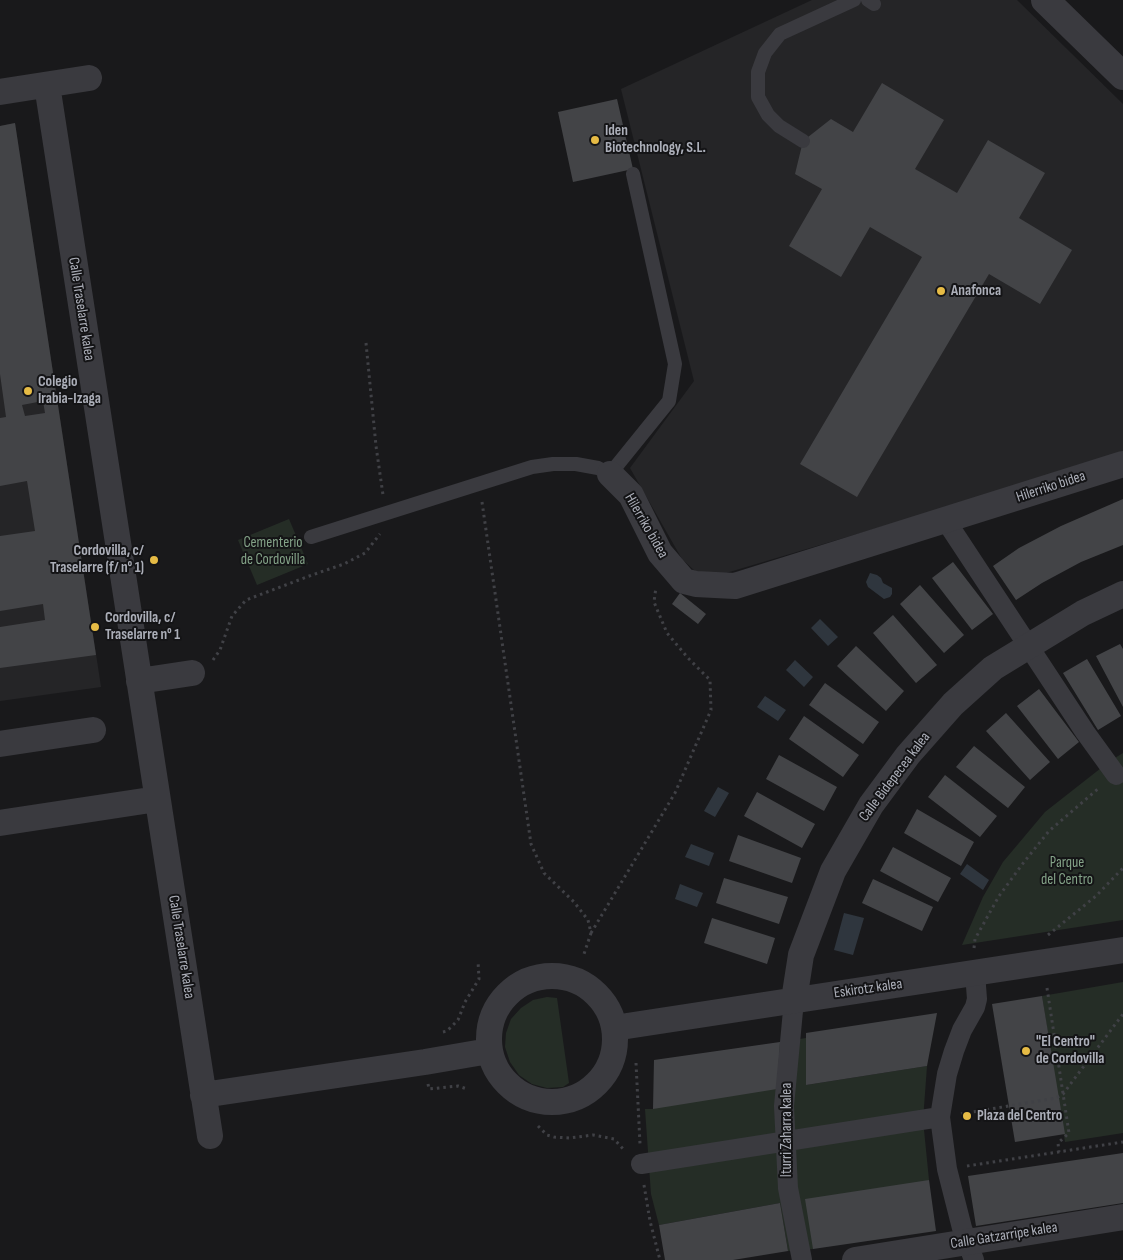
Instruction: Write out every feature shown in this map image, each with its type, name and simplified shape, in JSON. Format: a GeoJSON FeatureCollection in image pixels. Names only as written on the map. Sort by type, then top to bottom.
{"type":"FeatureCollection","features":[{"type":"Feature","properties":{"kind":"street"},"geometry":{"type":"LineString","coordinates":[[1044,0],[1123,76]]}},
{"type":"Feature","properties":{"kind":"street"},"geometry":{"type":"LineString","coordinates":[[0,92],[89,78]]}},
{"type":"Feature","properties":{"kind":"street","name":"Calle Traselarre kalea"},"geometry":{"type":"LineString","coordinates":[[47,85],[210,1136]]}},
{"type":"Feature","properties":{"kind":"street","name":"Hilerriko bidea"},"geometry":{"type":"LineString","coordinates":[[610,474],[630,495],[660,554],[684,581],[696,584],[734,586],[1123,464]]}},
{"type":"Feature","properties":{"kind":"street"},"geometry":{"type":"LineString","coordinates":[[946,521],[1085,732],[1116,775]]}},
{"type":"Feature","properties":{"kind":"street","name":"Calle Bidepecea kalea"},"geometry":{"type":"LineString","coordinates":[[794,1000],[801,955],[833,871],[871,804],[908,755],[953,704],[993,668],[1083,613],[1123,594]]}},
{"type":"Feature","properties":{"kind":"street"},"geometry":{"type":"LineString","coordinates":[[139,680],[192,673]]}},
{"type":"Feature","properties":{"kind":"street"},"geometry":{"type":"LineString","coordinates":[[0,744],[93,730]]}},
{"type":"Feature","properties":{"kind":"street"},"geometry":{"type":"LineString","coordinates":[[0,823],[157,799]]}},
{"type":"Feature","properties":{"kind":"street","name":"Eskirotz kalea"},"geometry":{"type":"LineString","coordinates":[[614,1028],[794,1000],[974,961],[1123,950]]}},
{"type":"Feature","properties":{"kind":"street"},"geometry":{"type":"LineString","coordinates":[[970,1251],[947,1169],[940,1117],[947,1074],[954,1050],[978,998],[974,961]]}},
{"type":"Feature","properties":{"kind":"street"},"geometry":{"type":"LineString","coordinates":[[540,977],[560,977],[579,982],[595,993],[607,1009],[614,1028],[614,1047],[609,1066],[598,1083],[582,1094],[563,1101],[544,1102],[524,1096],[508,1085],[496,1069],[489,1050],[489,1031],[494,1012],[506,996],[522,984],[540,977]]}},
{"type":"Feature","properties":{"kind":"street","name":"Iturri Zaharra kalea"},"geometry":{"type":"LineString","coordinates":[[794,1000],[784,1106],[788,1188],[802,1260]]}},
{"type":"Feature","properties":{"kind":"street"},"geometry":{"type":"LineString","coordinates":[[203,1095],[425,1062],[489,1050]]}},
{"type":"Feature","properties":{"kind":"street"},"geometry":{"type":"LineString","coordinates":[[641,1164],[940,1117]]}},
{"type":"Feature","properties":{"kind":"street","name":"Calle Gatzarripe kalea"},"geometry":{"type":"LineString","coordinates":[[855,1260],[970,1251],[1123,1217]]}},
{"type":"Feature","properties":{"kind":"lane"},"geometry":{"type":"LineString","coordinates":[[803,141],[779,126],[768,115],[758,97],[758,72],[765,53],[780,34],[854,0]]}},
{"type":"Feature","properties":{"kind":"lane"},"geometry":{"type":"LineString","coordinates":[[610,474],[669,401],[675,364],[633,174]]}},
{"type":"Feature","properties":{"kind":"lane","name":"Hilerriko bidea"},"geometry":{"type":"LineString","coordinates":[[311,537],[532,467],[553,464],[576,464],[598,468],[610,474]]}},
{"type":"Feature","properties":{"kind":"path"},"geometry":{"type":"LineString","coordinates":[[479,484],[531,844],[544,873],[574,902],[588,920],[590,934]]}},
{"type":"Feature","properties":{"kind":"path"},"geometry":{"type":"LineString","coordinates":[[583,957],[590,934],[675,793],[711,710],[710,680],[667,633],[654,602],[660,554]]}},
{"type":"Feature","properties":{"kind":"path"},"geometry":{"type":"LineString","coordinates":[[974,961],[976,939],[999,896],[1024,862],[1049,831],[1086,798],[1116,775]]}},
{"type":"Feature","properties":{"kind":"path"},"geometry":{"type":"LineString","coordinates":[[1044,939],[1096,896],[1123,868]]}},
{"type":"Feature","properties":{"kind":"path"},"geometry":{"type":"LineString","coordinates":[[1047,988],[1069,1133],[1058,1143],[1059,1152]]}},
{"type":"Feature","properties":{"kind":"path"},"geometry":{"type":"LineString","coordinates":[[940,1117],[1056,1098],[1063,1094],[1123,1014]]}},
{"type":"Feature","properties":{"kind":"path"},"geometry":{"type":"LineString","coordinates":[[636,1063],[641,1164],[650,1221],[660,1260]]}},
{"type":"Feature","properties":{"kind":"path"},"geometry":{"type":"LineString","coordinates":[[538,1126],[547,1135],[554,1137],[569,1138],[593,1135],[614,1139],[632,1158],[641,1164]]}},
{"type":"Feature","properties":{"kind":"path"},"geometry":{"type":"LineString","coordinates":[[947,1169],[1123,1142]]}},
{"type":"Feature","properties":{"kind":"shaded area"},"geometry":{"type":"Polygon","coordinates":[[[812,0],[1017,0],[1123,104],[1123,455],[726,573],[696,572],[682,559],[630,468],[694,381],[621,89],[812,0]]]}},
{"type":"Feature","properties":{"kind":"shaded area","name":"Colegio Irabia-Izaga"},"geometry":{"type":"Polygon","coordinates":[[[15,123],[101,687],[0,701],[0,126],[15,123]]]}},
{"type":"Feature","properties":{"kind":"shaded area"},"geometry":{"type":"Polygon","coordinates":[[[870,573],[877,575],[883,583],[892,588],[890,597],[884,599],[868,587],[866,582],[870,573]]]}},
{"type":"Feature","properties":{"kind":"shaded area"},"geometry":{"type":"Polygon","coordinates":[[[820,619],[838,637],[828,646],[811,628],[820,619]]]}},
{"type":"Feature","properties":{"kind":"shaded area"},"geometry":{"type":"Polygon","coordinates":[[[795,660],[813,677],[804,687],[786,670],[795,660]]]}},
{"type":"Feature","properties":{"kind":"shaded area"},"geometry":{"type":"Polygon","coordinates":[[[765,696],[786,710],[778,721],[757,707],[765,696]]]}},
{"type":"Feature","properties":{"kind":"shaded area"},"geometry":{"type":"Polygon","coordinates":[[[718,787],[729,793],[715,817],[704,811],[718,787]]]}},
{"type":"Feature","properties":{"kind":"shaded area"},"geometry":{"type":"Polygon","coordinates":[[[691,844],[714,853],[709,866],[685,857],[691,844]]]}},
{"type":"Feature","properties":{"kind":"shaded area"},"geometry":{"type":"Polygon","coordinates":[[[967,864],[989,880],[983,890],[960,874],[967,864]]]}},
{"type":"Feature","properties":{"kind":"shaded area"},"geometry":{"type":"Polygon","coordinates":[[[680,884],[703,893],[697,907],[675,899],[680,884]]]}},
{"type":"Feature","properties":{"kind":"shaded area"},"geometry":{"type":"Polygon","coordinates":[[[844,913],[864,918],[853,955],[834,950],[844,913]]]}},
{"type":"Feature","properties":{"kind":"green space","name":"Cementerio de Cordovilla"},"geometry":{"type":"Polygon","coordinates":[[[289,519],[308,564],[257,585],[238,540],[289,519]]]}},
{"type":"Feature","properties":{"kind":"green space","name":"Parque del Centro"},"geometry":{"type":"Polygon","coordinates":[[[1123,753],[1123,920],[962,945],[983,897],[1003,862],[1045,812],[1123,753]]]}},
{"type":"Feature","properties":{"kind":"green space"},"geometry":{"type":"Polygon","coordinates":[[[1123,982],[1123,1133],[1065,1142],[1042,996],[1123,982]]]}},
{"type":"Feature","properties":{"kind":"green space"},"geometry":{"type":"Polygon","coordinates":[[[547,997],[557,998],[569,1083],[563,1087],[547,1088],[532,1084],[519,1075],[510,1062],[505,1047],[506,1033],[511,1019],[521,1008],[533,1000],[547,997]]]}},
{"type":"Feature","properties":{"kind":"green space"},"geometry":{"type":"Polygon","coordinates":[[[806,1038],[806,1085],[927,1066],[923,1120],[929,1180],[813,1249],[788,1251],[780,1203],[659,1225],[651,1194],[645,1109],[653,1109],[780,1042],[806,1038]]]}},
{"type":"Feature","properties":{"kind":"building","name":"Anafonca"},"geometry":{"type":"Polygon","coordinates":[[[882,83],[944,120],[915,169],[957,193],[988,140],[1045,173],[1019,218],[1072,250],[1040,304],[989,274],[857,497],[800,464],[922,257],[870,227],[841,277],[789,246],[822,189],[795,174],[803,141],[831,119],[853,132],[882,83]]]}},
{"type":"Feature","properties":{"kind":"building","name":"Iden Biotechnology, S.L."},"geometry":{"type":"Polygon","coordinates":[[[617,99],[633,169],[573,182],[558,112],[617,99]]]}},
{"type":"Feature","properties":{"kind":"building","name":"Colegio Irabia-Izaga"},"geometry":{"type":"Polygon","coordinates":[[[15,123],[96,655],[0,668],[0,627],[45,620],[43,604],[0,611],[0,536],[35,531],[27,481],[0,486],[0,418],[6,417],[0,374],[0,126],[15,123]],[[43,401],[22,405],[25,416],[45,413],[43,401]]]}},
{"type":"Feature","properties":{"kind":"building"},"geometry":{"type":"Polygon","coordinates":[[[1123,499],[1123,545],[1081,562],[1042,583],[1016,600],[993,566],[1019,548],[1061,526],[1123,499]]]}},
{"type":"Feature","properties":{"kind":"building"},"geometry":{"type":"Polygon","coordinates":[[[953,562],[993,614],[972,630],[932,578],[953,562]]]}},
{"type":"Feature","properties":{"kind":"building"},"geometry":{"type":"Polygon","coordinates":[[[920,585],[964,635],[944,653],[900,604],[920,585]]]}},
{"type":"Feature","properties":{"kind":"building"},"geometry":{"type":"Polygon","coordinates":[[[680,593],[706,614],[698,624],[672,604],[680,593]]]}},
{"type":"Feature","properties":{"kind":"building"},"geometry":{"type":"Polygon","coordinates":[[[893,615],[937,665],[916,683],[873,633],[893,615]]]}},
{"type":"Feature","properties":{"kind":"building"},"geometry":{"type":"Polygon","coordinates":[[[1120,644],[1123,649],[1123,707],[1096,656],[1120,644]]]}},
{"type":"Feature","properties":{"kind":"building"},"geometry":{"type":"Polygon","coordinates":[[[856,646],[904,691],[886,711],[837,666],[856,646]]]}},
{"type":"Feature","properties":{"kind":"building"},"geometry":{"type":"Polygon","coordinates":[[[1087,659],[1121,716],[1098,730],[1063,673],[1087,659]]]}},
{"type":"Feature","properties":{"kind":"building"},"geometry":{"type":"Polygon","coordinates":[[[825,683],[879,722],[863,744],[809,705],[825,683]]]}},
{"type":"Feature","properties":{"kind":"building"},"geometry":{"type":"Polygon","coordinates":[[[1039,689],[1079,742],[1058,759],[1017,706],[1039,689]]]}},
{"type":"Feature","properties":{"kind":"building"},"geometry":{"type":"Polygon","coordinates":[[[1006,713],[1050,762],[1030,780],[986,731],[1006,713]]]}},
{"type":"Feature","properties":{"kind":"building"},"geometry":{"type":"Polygon","coordinates":[[[804,716],[859,755],[843,777],[789,739],[804,716]]]}},
{"type":"Feature","properties":{"kind":"building"},"geometry":{"type":"Polygon","coordinates":[[[974,746],[1025,787],[1008,808],[956,767],[974,746]]]}},
{"type":"Feature","properties":{"kind":"building"},"geometry":{"type":"Polygon","coordinates":[[[779,755],[837,787],[824,811],[766,779],[779,755]]]}},
{"type":"Feature","properties":{"kind":"building"},"geometry":{"type":"Polygon","coordinates":[[[945,775],[997,816],[980,837],[928,797],[945,775]]]}},
{"type":"Feature","properties":{"kind":"building"},"geometry":{"type":"Polygon","coordinates":[[[757,792],[815,824],[802,848],[744,816],[757,792]]]}},
{"type":"Feature","properties":{"kind":"building"},"geometry":{"type":"Polygon","coordinates":[[[917,809],[974,842],[961,866],[904,833],[917,809]]]}},
{"type":"Feature","properties":{"kind":"building"},"geometry":{"type":"Polygon","coordinates":[[[738,835],[801,858],[792,883],[729,861],[738,835]]]}},
{"type":"Feature","properties":{"kind":"building"},"geometry":{"type":"Polygon","coordinates":[[[893,847],[951,878],[938,902],[880,871],[893,847]]]}},
{"type":"Feature","properties":{"kind":"building"},"geometry":{"type":"Polygon","coordinates":[[[724,878],[788,897],[779,924],[716,903],[724,878]]]}},
{"type":"Feature","properties":{"kind":"building"},"geometry":{"type":"Polygon","coordinates":[[[873,879],[933,907],[922,931],[862,903],[873,879]]]}},
{"type":"Feature","properties":{"kind":"building"},"geometry":{"type":"Polygon","coordinates":[[[712,918],[775,938],[767,964],[704,943],[712,918]]]}},
{"type":"Feature","properties":{"kind":"building","name":"\"El Centro\" de Cordovilla"},"geometry":{"type":"Polygon","coordinates":[[[1042,996],[1065,1134],[1015,1142],[992,1004],[1042,996]]]}},
{"type":"Feature","properties":{"kind":"building"},"geometry":{"type":"Polygon","coordinates":[[[937,1013],[927,1066],[806,1085],[806,1033],[937,1013]]]}},
{"type":"Feature","properties":{"kind":"building"},"geometry":{"type":"Polygon","coordinates":[[[780,1042],[777,1089],[653,1109],[654,1060],[780,1042]]]}},
{"type":"Feature","properties":{"kind":"building"},"geometry":{"type":"Polygon","coordinates":[[[1123,1153],[1123,1203],[976,1226],[968,1176],[1123,1153]]]}},
{"type":"Feature","properties":{"kind":"building"},"geometry":{"type":"Polygon","coordinates":[[[929,1180],[936,1231],[813,1249],[805,1199],[929,1180]]]}},
{"type":"Feature","properties":{"kind":"building"},"geometry":{"type":"Polygon","coordinates":[[[780,1203],[788,1251],[733,1260],[665,1260],[659,1225],[780,1203]]]}},
{"type":"Feature","properties":{"kind":"place","name":"Iden Biotechnology, S.L."},"geometry":{"type":"Point","coordinates":[595,140]}},
{"type":"Feature","properties":{"kind":"place","name":"Anafonca"},"geometry":{"type":"Point","coordinates":[941,291]}},
{"type":"Feature","properties":{"kind":"place","name":"Colegio Irabia-Izaga"},"geometry":{"type":"Point","coordinates":[28,391]}},
{"type":"Feature","properties":{"kind":"place","name":"Cordovilla, c/ Traselarre (f/ n° 1)"},"geometry":{"type":"Point","coordinates":[154,560]}},
{"type":"Feature","properties":{"kind":"place","name":"Cordovilla, c/ Traselarre n° 1"},"geometry":{"type":"Point","coordinates":[95,627]}},
{"type":"Feature","properties":{"kind":"place","name":"\"El Centro\" de Cordovilla"},"geometry":{"type":"Point","coordinates":[1026,1051]}},
{"type":"Feature","properties":{"kind":"place","name":"Plaza del Centro"},"geometry":{"type":"Point","coordinates":[967,1116]}}]}
